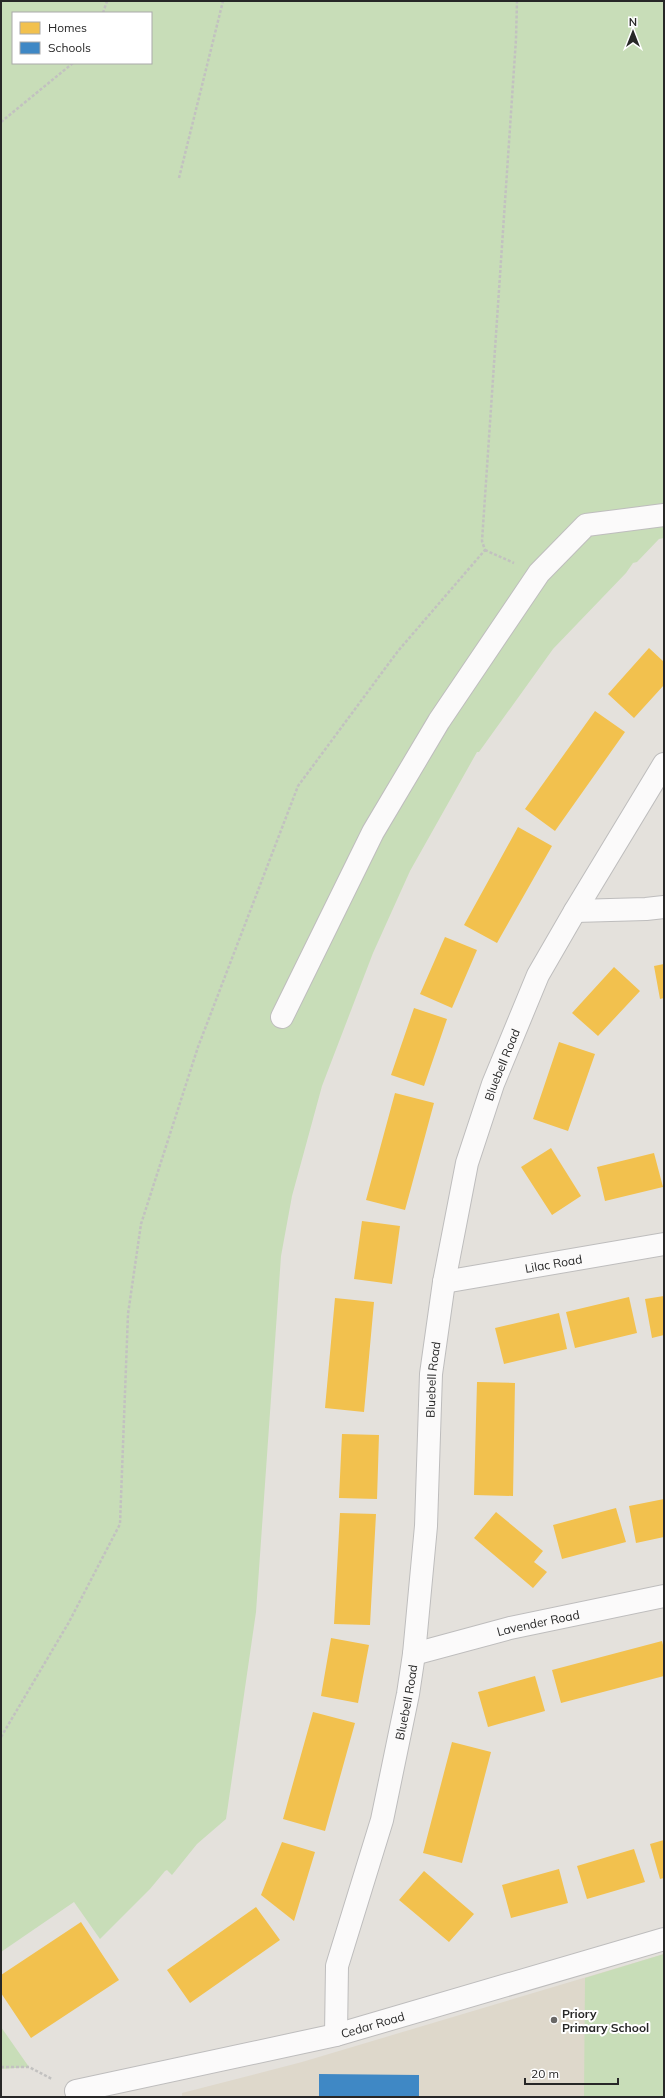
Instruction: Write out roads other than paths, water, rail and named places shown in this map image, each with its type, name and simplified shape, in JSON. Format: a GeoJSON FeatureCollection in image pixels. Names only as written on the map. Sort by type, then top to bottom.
{"type":"FeatureCollection","features":[{"type":"Feature","properties":{"kind":"street"},"geometry":{"type":"LineString","coordinates":[[282,1017],[373,832],[439,721],[539,573],[586,525],[664,515]]}},
{"type":"Feature","properties":{"kind":"street","name":"Bluebell Road"},"geometry":{"type":"LineString","coordinates":[[336,2035],[337,1966],[382,1820],[414,1654],[426,1526],[431,1374],[444,1282],[467,1163],[493,1084],[538,975],[664,764]]}},
{"type":"Feature","properties":{"kind":"street"},"geometry":{"type":"LineString","coordinates":[[575,911],[664,907]]}},
{"type":"Feature","properties":{"kind":"street","name":"Lilac Road"},"geometry":{"type":"LineString","coordinates":[[444,1282],[664,1244]]}},
{"type":"Feature","properties":{"kind":"street","name":"Lavender Road"},"geometry":{"type":"LineString","coordinates":[[414,1654],[510,1628],[664,1596]]}},
{"type":"Feature","properties":{"kind":"street","name":"Cedar Road"},"geometry":{"type":"LineString","coordinates":[[76,2091],[336,2035],[664,1939]]}},
{"type":"Feature","properties":{"kind":"place","name":"Priory Primary School"},"geometry":{"type":"Point","coordinates":[554,2020]}}]}
